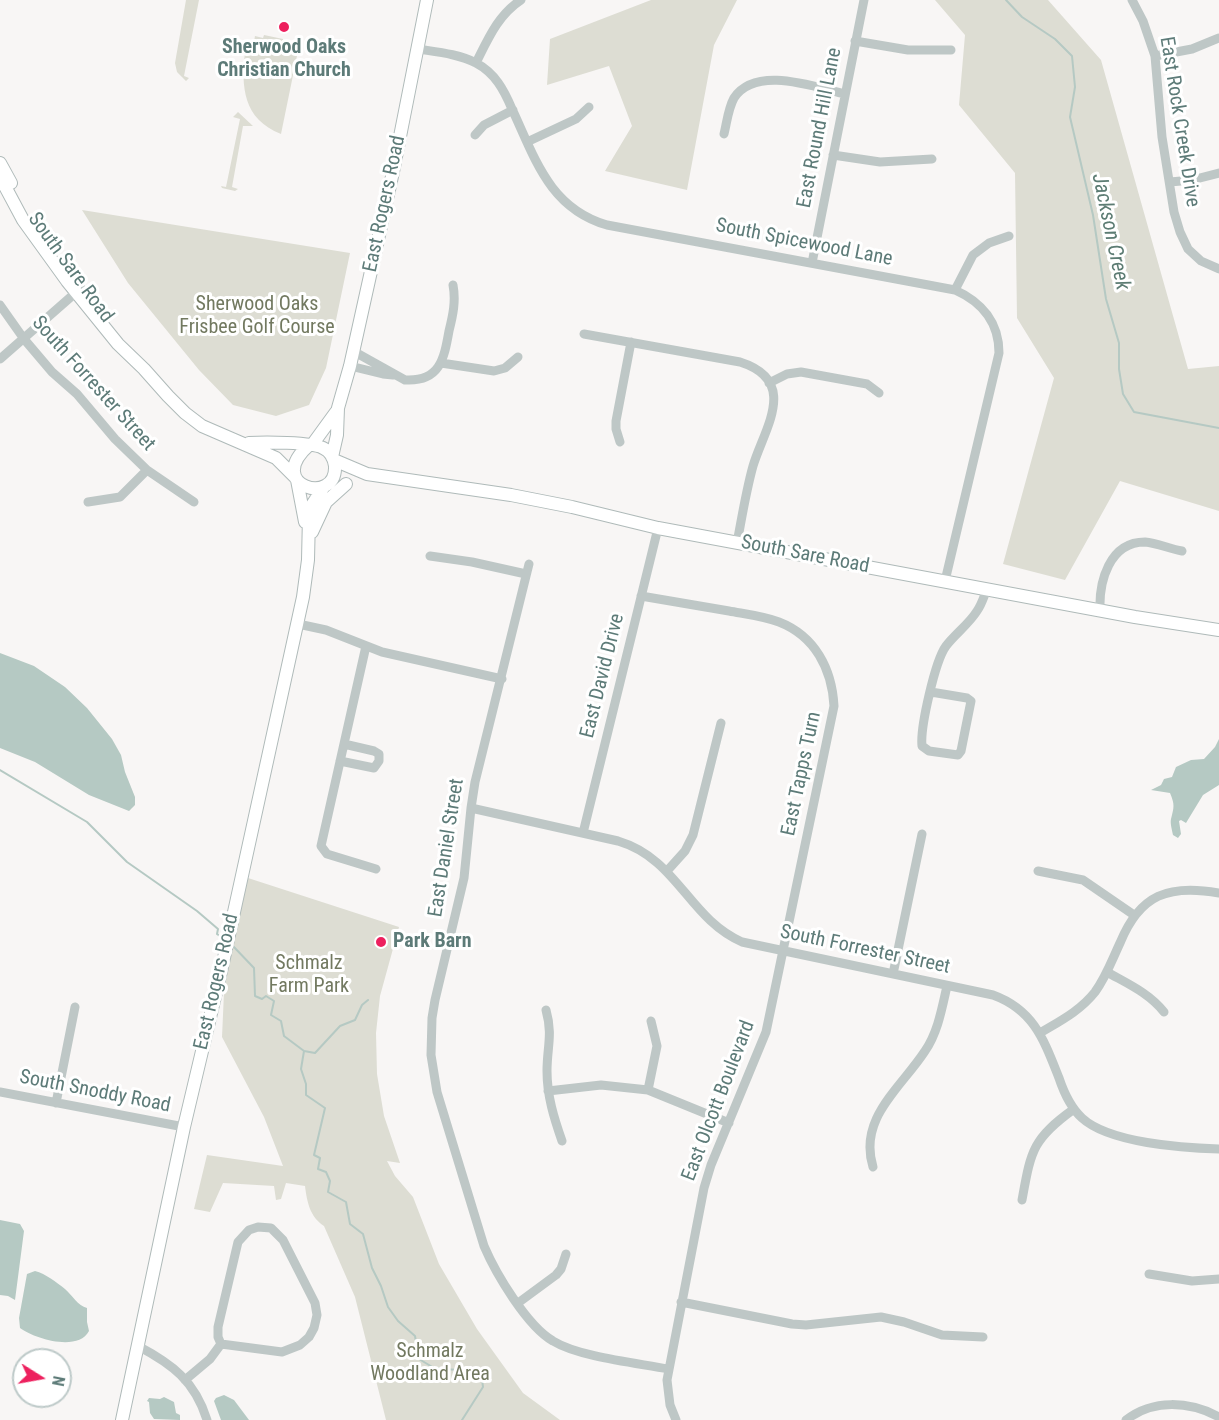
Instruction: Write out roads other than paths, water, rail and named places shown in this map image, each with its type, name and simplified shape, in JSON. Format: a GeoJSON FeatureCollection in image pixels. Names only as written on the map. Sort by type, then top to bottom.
{"type":"FeatureCollection","features":[{"type":"Feature","properties":{"kind":"main road","name":"East Rogers Road"},"geometry":{"type":"LineString","coordinates":[[333,458],[338,408],[350,366],[427,0]]}},
{"type":"Feature","properties":{"kind":"main road","name":"South Sare Road"},"geometry":{"type":"LineString","coordinates":[[0,163],[31,217],[118,344],[184,413],[210,430],[276,458],[296,479]]}},
{"type":"Feature","properties":{"kind":"main road","name":"South Sare Road"},"geometry":{"type":"LineString","coordinates":[[2,183],[44,250],[79,290]]}},
{"type":"Feature","properties":{"kind":"main road","name":"East Rogers Road"},"geometry":{"type":"LineString","coordinates":[[311,445],[338,408]]}},
{"type":"Feature","properties":{"kind":"main road"},"geometry":{"type":"LineString","coordinates":[[337,435],[342,456],[362,472]]}},
{"type":"Feature","properties":{"kind":"main road","name":"South Sare Road"},"geometry":{"type":"LineString","coordinates":[[244,444],[311,445]]}},
{"type":"Feature","properties":{"kind":"main road"},"geometry":{"type":"LineString","coordinates":[[311,445],[323,448],[333,458],[335,472],[325,486],[317,489],[306,488],[296,479],[293,470],[295,459],[311,445]]}},
{"type":"Feature","properties":{"kind":"main road","name":"South Sare Road"},"geometry":{"type":"LineString","coordinates":[[333,458],[362,472],[392,478],[511,495],[658,528],[1219,630]]}},
{"type":"Feature","properties":{"kind":"main road","name":"South Sare Road"},"geometry":{"type":"LineString","coordinates":[[325,486],[392,478]]}},
{"type":"Feature","properties":{"kind":"main road","name":"East Rogers Road"},"geometry":{"type":"LineString","coordinates":[[296,479],[308,544]]}},
{"type":"Feature","properties":{"kind":"main road"},"geometry":{"type":"LineString","coordinates":[[308,560],[312,532],[319,515],[330,498],[346,484]]}},
{"type":"Feature","properties":{"kind":"main road","name":"East Rogers Road"},"geometry":{"type":"LineString","coordinates":[[122,1420],[184,1127],[298,624],[308,560],[310,511],[325,486]]}},
{"type":"Feature","properties":{"kind":"street"},"geometry":{"type":"LineString","coordinates":[[476,63],[500,19],[521,0]]}},
{"type":"Feature","properties":{"kind":"street","name":"East Round Hill Lane"},"geometry":{"type":"LineString","coordinates":[[812,263],[864,0]]}},
{"type":"Feature","properties":{"kind":"street","name":"East Rock Creek Drive"},"geometry":{"type":"LineString","coordinates":[[1132,0],[1143,21],[1155,56],[1162,137],[1174,212],[1188,249],[1201,261],[1219,269]]}},
{"type":"Feature","properties":{"kind":"street"},"geometry":{"type":"LineString","coordinates":[[1155,56],[1192,49],[1219,38]]}},
{"type":"Feature","properties":{"kind":"street"},"geometry":{"type":"LineString","coordinates":[[855,41],[908,50],[951,50]]}},
{"type":"Feature","properties":{"kind":"street","name":"South Spicewood Lane"},"geometry":{"type":"LineString","coordinates":[[418,49],[457,56],[476,63],[497,80],[545,179],[571,208],[593,221],[955,290],[972,298],[989,316],[997,337],[999,353],[945,581]]}},
{"type":"Feature","properties":{"kind":"street"},"geometry":{"type":"LineString","coordinates":[[724,134],[731,104],[736,96],[755,82],[770,80],[845,93]]}},
{"type":"Feature","properties":{"kind":"street"},"geometry":{"type":"LineString","coordinates":[[527,142],[576,119],[589,107]]}},
{"type":"Feature","properties":{"kind":"street"},"geometry":{"type":"LineString","coordinates":[[475,135],[484,124],[513,110]]}},
{"type":"Feature","properties":{"kind":"street"},"geometry":{"type":"LineString","coordinates":[[832,155],[880,162],[932,159]]}},
{"type":"Feature","properties":{"kind":"street"},"geometry":{"type":"LineString","coordinates":[[1170,182],[1192,180],[1219,173]]}},
{"type":"Feature","properties":{"kind":"street"},"geometry":{"type":"LineString","coordinates":[[955,290],[974,255],[989,243],[1009,236]]}},
{"type":"Feature","properties":{"kind":"street"},"geometry":{"type":"LineString","coordinates":[[353,351],[405,380],[421,379],[432,374],[441,363],[445,353],[456,300],[453,285]]}},
{"type":"Feature","properties":{"kind":"street"},"geometry":{"type":"LineString","coordinates":[[0,359],[79,290]]}},
{"type":"Feature","properties":{"kind":"street","name":"South Forrester Street"},"geometry":{"type":"LineString","coordinates":[[0,305],[24,339],[52,372],[77,394],[115,439],[147,470],[194,502]]}},
{"type":"Feature","properties":{"kind":"street"},"geometry":{"type":"LineString","coordinates":[[584,334],[740,362],[758,370],[769,383],[774,400],[773,416],[753,464],[737,543]]}},
{"type":"Feature","properties":{"kind":"street"},"geometry":{"type":"LineString","coordinates":[[620,442],[616,421],[631,342]]}},
{"type":"Feature","properties":{"kind":"street"},"geometry":{"type":"LineString","coordinates":[[441,363],[494,371],[505,368],[518,357]]}},
{"type":"Feature","properties":{"kind":"street"},"geometry":{"type":"LineString","coordinates":[[350,366],[393,375]]}},
{"type":"Feature","properties":{"kind":"street"},"geometry":{"type":"LineString","coordinates":[[769,383],[787,374],[801,372],[867,384],[879,393]]}},
{"type":"Feature","properties":{"kind":"street"},"geometry":{"type":"LineString","coordinates":[[88,502],[120,497],[147,470]]}},
{"type":"Feature","properties":{"kind":"street","name":"East David Drive"},"geometry":{"type":"LineString","coordinates":[[583,833],[658,528]]}},
{"type":"Feature","properties":{"kind":"street"},"geometry":{"type":"LineString","coordinates":[[1100,610],[1106,572],[1117,553],[1138,543],[1147,542],[1182,551]]}},
{"type":"Feature","properties":{"kind":"street","name":"East Daniel Street"},"geometry":{"type":"LineString","coordinates":[[430,556],[528,569],[475,782],[464,878],[432,1018],[432,1072],[442,1110],[484,1246],[489,1258],[526,1316],[543,1335],[565,1347],[668,1369]]}},
{"type":"Feature","properties":{"kind":"street"},"geometry":{"type":"LineString","coordinates":[[931,692],[967,698],[971,701],[961,751],[958,755],[929,751],[922,746],[921,738],[931,692],[941,654],[947,644],[978,610],[987,589]]}},
{"type":"Feature","properties":{"kind":"street","name":"East Tapps Turn"},"geometry":{"type":"LineString","coordinates":[[641,596],[781,623],[812,645],[830,678],[834,706],[832,720],[784,951]]}},
{"type":"Feature","properties":{"kind":"street"},"geometry":{"type":"LineString","coordinates":[[298,624],[326,630],[366,646],[502,679]]}},
{"type":"Feature","properties":{"kind":"street"},"geometry":{"type":"LineString","coordinates":[[366,646],[321,846],[327,854],[376,869]]}},
{"type":"Feature","properties":{"kind":"street"},"geometry":{"type":"LineString","coordinates":[[667,871],[685,851],[693,835],[721,723]]}},
{"type":"Feature","properties":{"kind":"street"},"geometry":{"type":"LineString","coordinates":[[340,761],[374,768],[379,761],[379,754],[374,751],[344,744]]}},
{"type":"Feature","properties":{"kind":"street","name":"South Forrester Street"},"geometry":{"type":"LineString","coordinates":[[471,808],[618,841],[639,848],[656,859],[710,921],[721,931],[742,942],[1005,999],[1028,1016],[1040,1033],[1067,1100],[1091,1125],[1110,1133],[1178,1148],[1219,1149]]}},
{"type":"Feature","properties":{"kind":"street"},"geometry":{"type":"LineString","coordinates":[[893,974],[922,834]]}},
{"type":"Feature","properties":{"kind":"street"},"geometry":{"type":"LineString","coordinates":[[1038,871],[1083,880],[1134,915]]}},
{"type":"Feature","properties":{"kind":"street"},"geometry":{"type":"LineString","coordinates":[[1040,1033],[1065,1019],[1096,991],[1134,915],[1152,900],[1174,890],[1197,889],[1219,893]]}},
{"type":"Feature","properties":{"kind":"street","name":"East Olcott Boulevard"},"geometry":{"type":"LineString","coordinates":[[676,1420],[667,1387],[668,1369],[706,1178],[766,1032],[784,951]]}},
{"type":"Feature","properties":{"kind":"street"},"geometry":{"type":"LineString","coordinates":[[1107,972],[1155,1000],[1164,1012]]}},
{"type":"Feature","properties":{"kind":"street"},"geometry":{"type":"LineString","coordinates":[[873,1167],[869,1148],[877,1118],[884,1104],[931,1041],[939,1022],[947,986]]}},
{"type":"Feature","properties":{"kind":"street"},"geometry":{"type":"LineString","coordinates":[[56,1103],[75,1007]]}},
{"type":"Feature","properties":{"kind":"street"},"geometry":{"type":"LineString","coordinates":[[546,1010],[551,1027],[547,1062],[548,1091],[552,1114],[562,1141]]}},
{"type":"Feature","properties":{"kind":"street"},"geometry":{"type":"LineString","coordinates":[[648,1090],[657,1053],[657,1040],[651,1021]]}},
{"type":"Feature","properties":{"kind":"street"},"geometry":{"type":"LineString","coordinates":[[548,1091],[601,1085],[648,1090],[729,1123]]}},
{"type":"Feature","properties":{"kind":"street","name":"South Snoddy Road"},"geometry":{"type":"LineString","coordinates":[[0,1092],[184,1127]]}},
{"type":"Feature","properties":{"kind":"street"},"geometry":{"type":"LineString","coordinates":[[1022,1200],[1031,1158],[1038,1141],[1050,1127],[1074,1109]]}},
{"type":"Feature","properties":{"kind":"street"},"geometry":{"type":"LineString","coordinates":[[258,1227],[271,1228],[284,1240],[315,1303],[317,1315],[314,1328],[309,1337],[300,1345],[282,1352],[273,1353],[221,1344],[218,1327],[237,1242],[249,1230],[258,1227]]}},
{"type":"Feature","properties":{"kind":"street"},"geometry":{"type":"LineString","coordinates":[[518,1303],[556,1275],[561,1269],[566,1254]]}},
{"type":"Feature","properties":{"kind":"street"},"geometry":{"type":"LineString","coordinates":[[1149,1274],[1192,1281],[1219,1279]]}},
{"type":"Feature","properties":{"kind":"street"},"geometry":{"type":"LineString","coordinates":[[681,1302],[792,1324],[806,1325],[881,1317],[942,1335],[983,1337]]}},
{"type":"Feature","properties":{"kind":"street"},"geometry":{"type":"LineString","coordinates":[[185,1380],[210,1359],[221,1344]]}},
{"type":"Feature","properties":{"kind":"street"},"geometry":{"type":"LineString","coordinates":[[138,1346],[170,1365],[185,1380],[197,1396],[207,1420]]}},
{"type":"Feature","properties":{"kind":"street"},"geometry":{"type":"LineString","coordinates":[[1126,1420],[1142,1410],[1165,1404],[1189,1407],[1219,1417]]}},
{"type":"Feature","properties":{"kind":"waterway","name":"Jackson Creek"},"geometry":{"type":"LineString","coordinates":[[1006,0],[1022,17],[1055,39],[1072,56],[1075,87],[1070,117],[1093,215],[1106,299],[1119,343],[1119,369],[1123,394],[1134,412],[1219,428]]}},
{"type":"Feature","properties":{"kind":"waterway"},"geometry":{"type":"LineString","coordinates":[[0,770],[87,822],[127,862],[197,911],[218,929],[217,934],[224,939]]}},
{"type":"Feature","properties":{"kind":"waterway"},"geometry":{"type":"LineString","coordinates":[[232,945],[254,968],[255,996],[262,999],[266,996],[274,1001],[271,1015],[281,1021],[284,1036],[304,1051]]}},
{"type":"Feature","properties":{"kind":"waterway"},"geometry":{"type":"LineString","coordinates":[[368,1000],[362,1005],[355,1020],[340,1026],[315,1053],[304,1051],[301,1069],[306,1084],[306,1095],[325,1108],[314,1155],[320,1158],[318,1169],[326,1172],[330,1181],[328,1192],[346,1202],[350,1224],[363,1234],[372,1268],[388,1307],[398,1321],[415,1336],[419,1359],[434,1368],[481,1372],[483,1387],[462,1420]]}},
{"type":"Feature","properties":{"kind":"place","name":"Sherwood Oaks Christian Church"},"geometry":{"type":"Point","coordinates":[284,27]}},
{"type":"Feature","properties":{"kind":"place","name":"Park Barn"},"geometry":{"type":"Point","coordinates":[381,942]}},
{"type":"Feature","properties":{"kind":"park label","name":"Sherwood Oaks Frisbee Golf Course"},"geometry":{"type":"Point","coordinates":[257,316]}},
{"type":"Feature","properties":{"kind":"park label","name":"Schmalz Farm Park"},"geometry":{"type":"Point","coordinates":[309,976]}},
{"type":"Feature","properties":{"kind":"park label","name":"Schmalz Woodland Area"},"geometry":{"type":"Point","coordinates":[430,1364]}}]}
